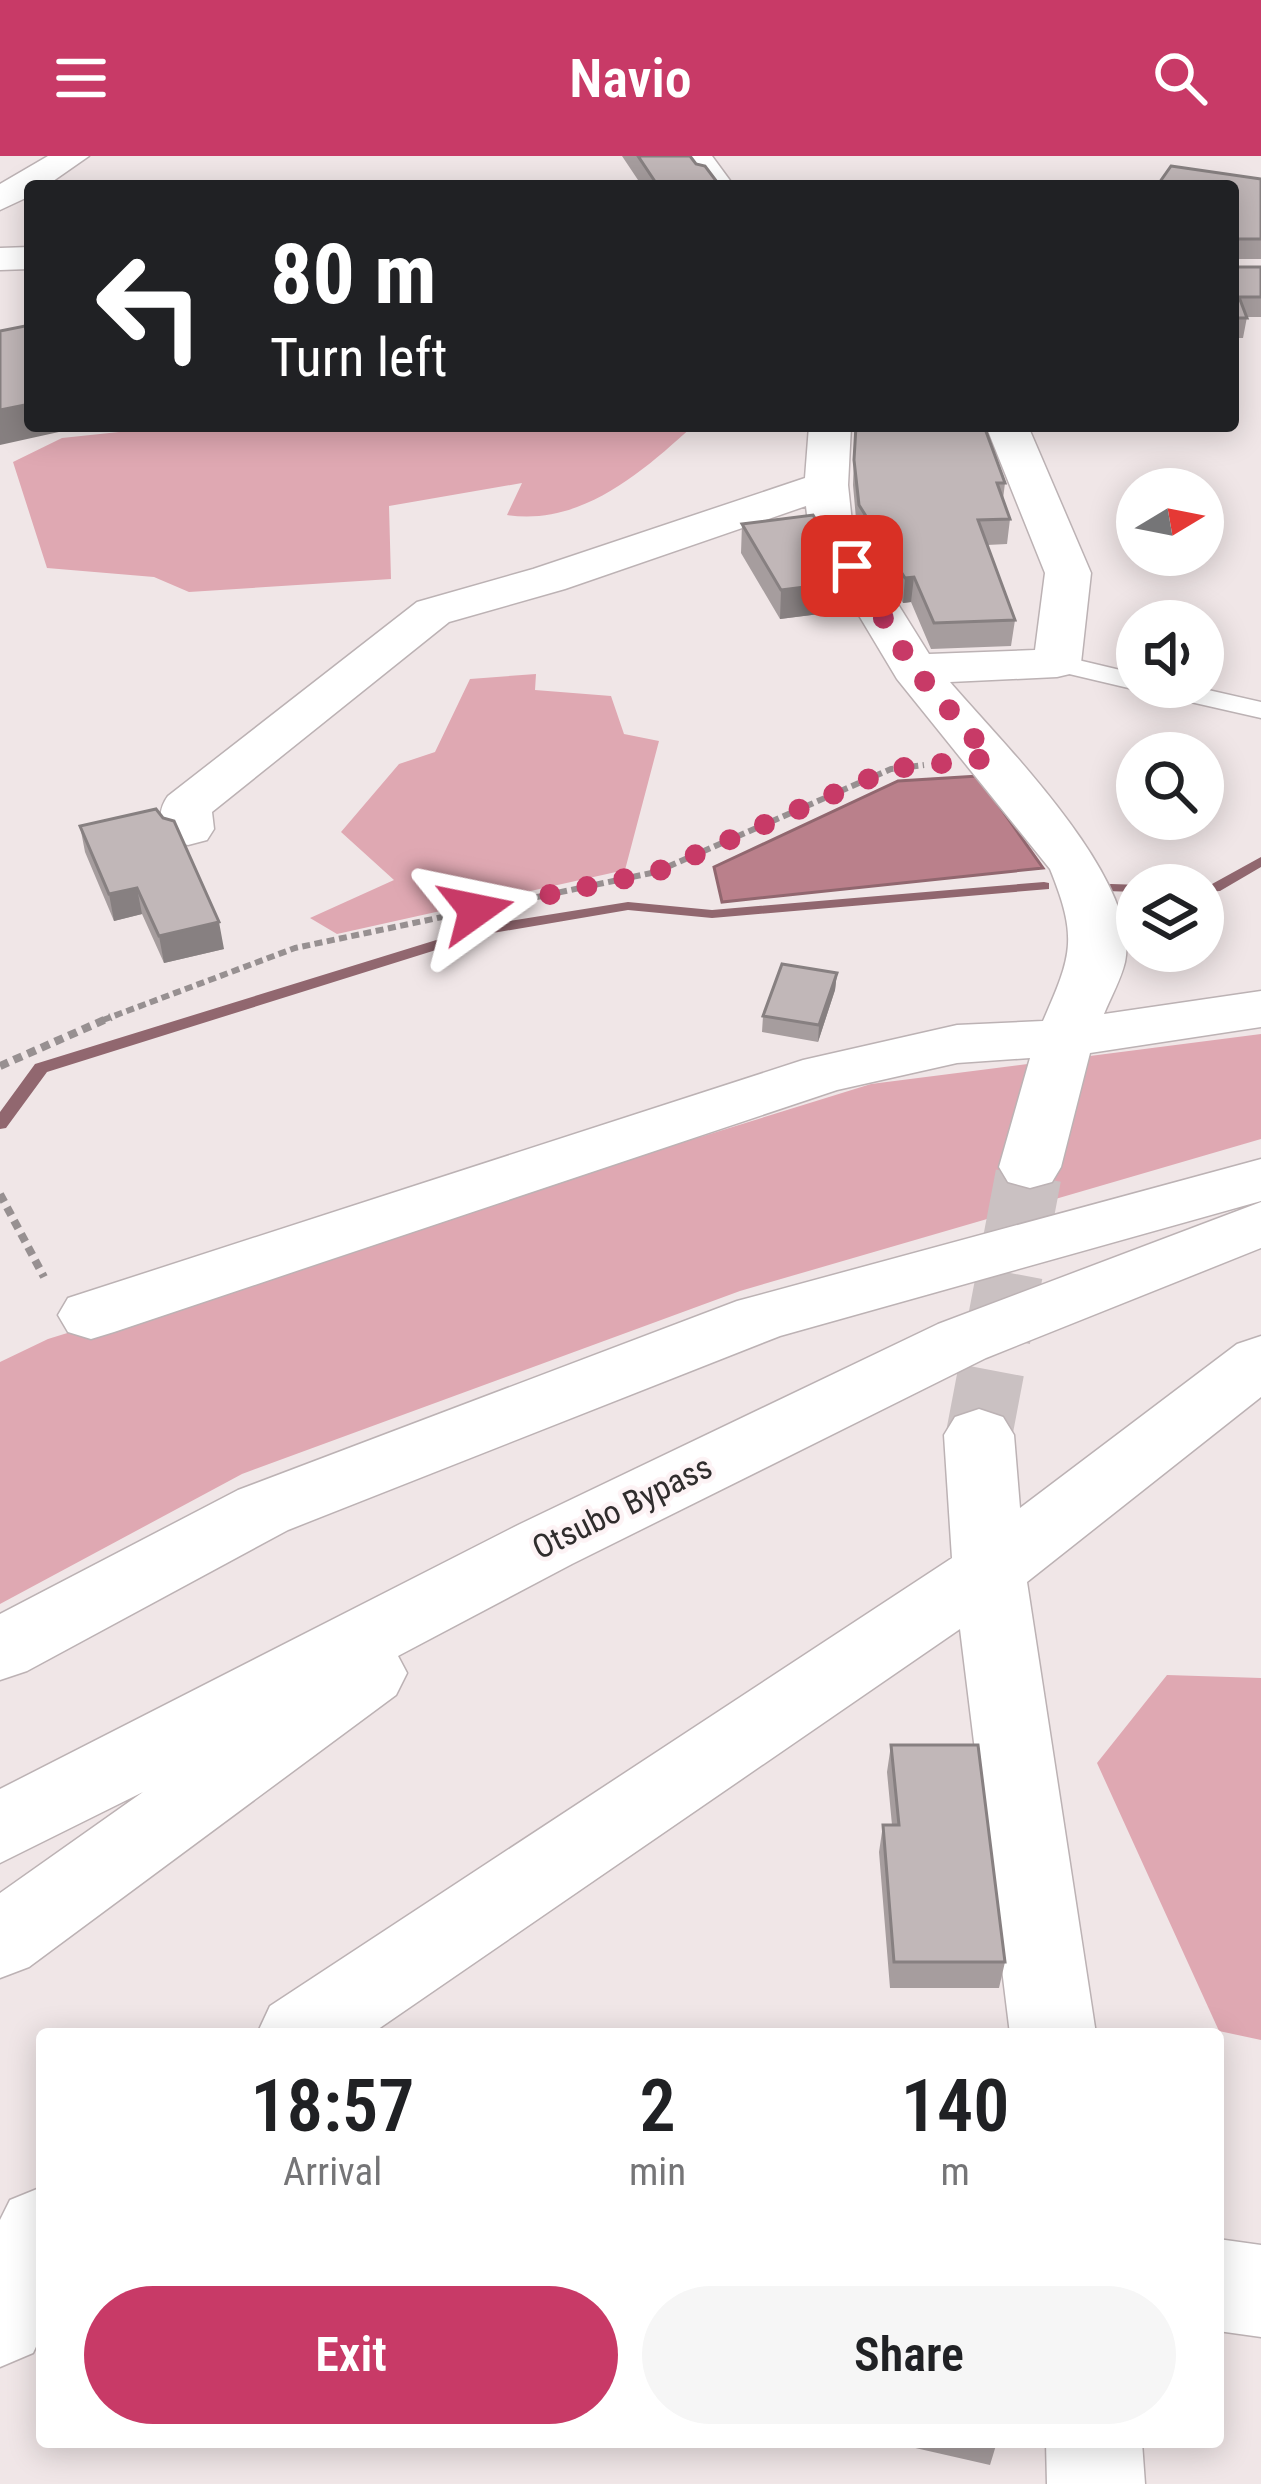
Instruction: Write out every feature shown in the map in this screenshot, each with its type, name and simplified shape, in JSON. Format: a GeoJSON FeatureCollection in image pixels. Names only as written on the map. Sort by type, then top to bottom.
{"type":"FeatureCollection","features":[{"type":"Feature","properties":{"kind":"main road"},"geometry":{"type":"LineString","coordinates":[[32,180],[72,156]]}},
{"type":"Feature","properties":{"kind":"main road"},"geometry":{"type":"LineString","coordinates":[[830,432],[826,485],[831,532],[914,669],[1075,866],[1093,908],[1098,959],[1065,1038],[1030,1167]]}},
{"type":"Feature","properties":{"kind":"main road"},"geometry":{"type":"LineString","coordinates":[[914,669],[1057,663],[1068,573],[1009,432]]}},
{"type":"Feature","properties":{"kind":"main road"},"geometry":{"type":"LineString","coordinates":[[188,829],[186,807],[433,612],[549,579],[826,485]]}},
{"type":"Feature","properties":{"kind":"main road"},"geometry":{"type":"LineString","coordinates":[[91,1316],[824,1074],[957,1044],[1065,1038],[1261,1009]]}},
{"type":"Feature","properties":{"kind":"main road"},"geometry":{"type":"LineString","coordinates":[[0,1649],[263,1510],[760,1318],[1261,1180]]}},
{"type":"Feature","properties":{"kind":"main road","name":"Otsubo Bypass"},"geometry":{"type":"LineString","coordinates":[[0,1828],[546,1544],[962,1341],[1261,1224]]}},
{"type":"Feature","properties":{"kind":"main road"},"geometry":{"type":"LineString","coordinates":[[309,2028],[988,1571],[1261,1361]]}},
{"type":"Feature","properties":{"kind":"main road"},"geometry":{"type":"LineString","coordinates":[[980,1435],[988,1571],[1052,2028]]}},
{"type":"Feature","properties":{"kind":"main road"},"geometry":{"type":"LineString","coordinates":[[0,1940],[546,1544]]}},
{"type":"Feature","properties":{"kind":"main road"},"geometry":{"type":"LineString","coordinates":[[0,2320],[36,2245]]}},
{"type":"Feature","properties":{"kind":"main road"},"geometry":{"type":"LineString","coordinates":[[1224,2286],[1261,2291]]}},
{"type":"Feature","properties":{"kind":"main road"},"geometry":{"type":"LineString","coordinates":[[1094,2448],[1096,2484]]}},
{"type":"Feature","properties":{"kind":"lane"},"geometry":{"type":"LineString","coordinates":[[1057,663],[1116,677]]}},
{"type":"Feature","properties":{"kind":"lane"},"geometry":{"type":"LineString","coordinates":[[1224,702],[1261,710]]}},
{"type":"Feature","properties":{"kind":"path"},"geometry":{"type":"LineString","coordinates":[[0,1066],[98,1022],[295,948],[656,872],[891,769],[991,758]]}},
{"type":"Feature","properties":{"kind":"path"},"geometry":{"type":"LineString","coordinates":[[0,1194],[58,1304],[91,1316]]}},
{"type":"Feature","properties":{"kind":"shaded area"},"geometry":{"type":"Polygon","coordinates":[[[119,432],[686,432],[631,478],[560,512],[507,515],[522,483],[389,506],[391,579],[189,592],[154,577],[47,568],[13,462],[62,438],[119,432]]]}},
{"type":"Feature","properties":{"kind":"shaded area"},"geometry":{"type":"Polygon","coordinates":[[[536,674],[535,690],[611,696],[624,734],[659,741],[625,870],[337,934],[310,918],[394,880],[341,832],[399,764],[435,752],[470,679],[536,674]]]}},
{"type":"Feature","properties":{"kind":"shaded area"},"geometry":{"type":"Polygon","coordinates":[[[978,776],[1043,868],[722,902],[714,867],[898,781],[978,776]]]}},
{"type":"Feature","properties":{"kind":"shaded area"},"geometry":{"type":"Polygon","coordinates":[[[1261,1034],[1261,1139],[740,1291],[242,1474],[0,1604],[0,1362],[48,1339],[871,1084],[1261,1034]]]}},
{"type":"Feature","properties":{"kind":"shaded area"},"geometry":{"type":"Polygon","coordinates":[[[1167,1675],[1261,1678],[1261,2040],[1218,2028],[1097,1763],[1167,1675]]]}},
{"type":"Feature","properties":{"kind":"building"},"geometry":{"type":"Polygon","coordinates":[[[638,156],[690,156],[716,180],[654,180],[638,156]]]}},
{"type":"Feature","properties":{"kind":"building"},"geometry":{"type":"Polygon","coordinates":[[[1171,166],[1261,179],[1261,239],[1239,239],[1239,180],[1161,180],[1171,166]]]}},
{"type":"Feature","properties":{"kind":"building"},"geometry":{"type":"Polygon","coordinates":[[[1239,267],[1261,267],[1261,297],[1239,297],[1239,267]]]}},
{"type":"Feature","properties":{"kind":"building"},"geometry":{"type":"Polygon","coordinates":[[[24,326],[24,405],[0,410],[0,331],[24,326]]]}},
{"type":"Feature","properties":{"kind":"building"},"geometry":{"type":"Polygon","coordinates":[[[856,432],[986,432],[1005,483],[997,483],[1010,519],[978,520],[1015,620],[934,623],[914,577],[905,578],[859,505],[856,432]]]}},
{"type":"Feature","properties":{"kind":"building"},"geometry":{"type":"Polygon","coordinates":[[[813,515],[853,581],[781,590],[742,524],[813,515]]]}},
{"type":"Feature","properties":{"kind":"building"},"geometry":{"type":"Polygon","coordinates":[[[156,809],[163,818],[174,821],[219,922],[159,936],[137,888],[109,894],[80,826],[156,809]]]}},
{"type":"Feature","properties":{"kind":"building"},"geometry":{"type":"Polygon","coordinates":[[[782,964],[837,973],[819,1025],[763,1016],[782,964]]]}},
{"type":"Feature","properties":{"kind":"building"},"geometry":{"type":"Polygon","coordinates":[[[891,1745],[978,1745],[1005,1962],[894,1962],[883,1825],[899,1825],[891,1745]]]}},
{"type":"Feature","properties":{"kind":"waterway"},"geometry":{"type":"LineString","coordinates":[[1224,883],[1261,861]]}},
{"type":"Feature","properties":{"kind":"waterway"},"geometry":{"type":"LineString","coordinates":[[0,1124],[41,1068],[485,930],[628,906],[712,914],[1044,886]]}},
{"type":"Feature","properties":{"kind":"waterway"},"geometry":{"type":"LineString","coordinates":[[1111,888],[1116,888]]}},
{"type":"Feature","properties":{"kind":"tunnel"},"geometry":{"type":"LineString","coordinates":[[979,1435],[1030,1167]]}},
{"type":"Feature","properties":{"kind":"route"},"geometry":{"type":"LineString","coordinates":[[476,910],[656,872],[891,769],[991,758],[914,669],[852,566]]}}]}
